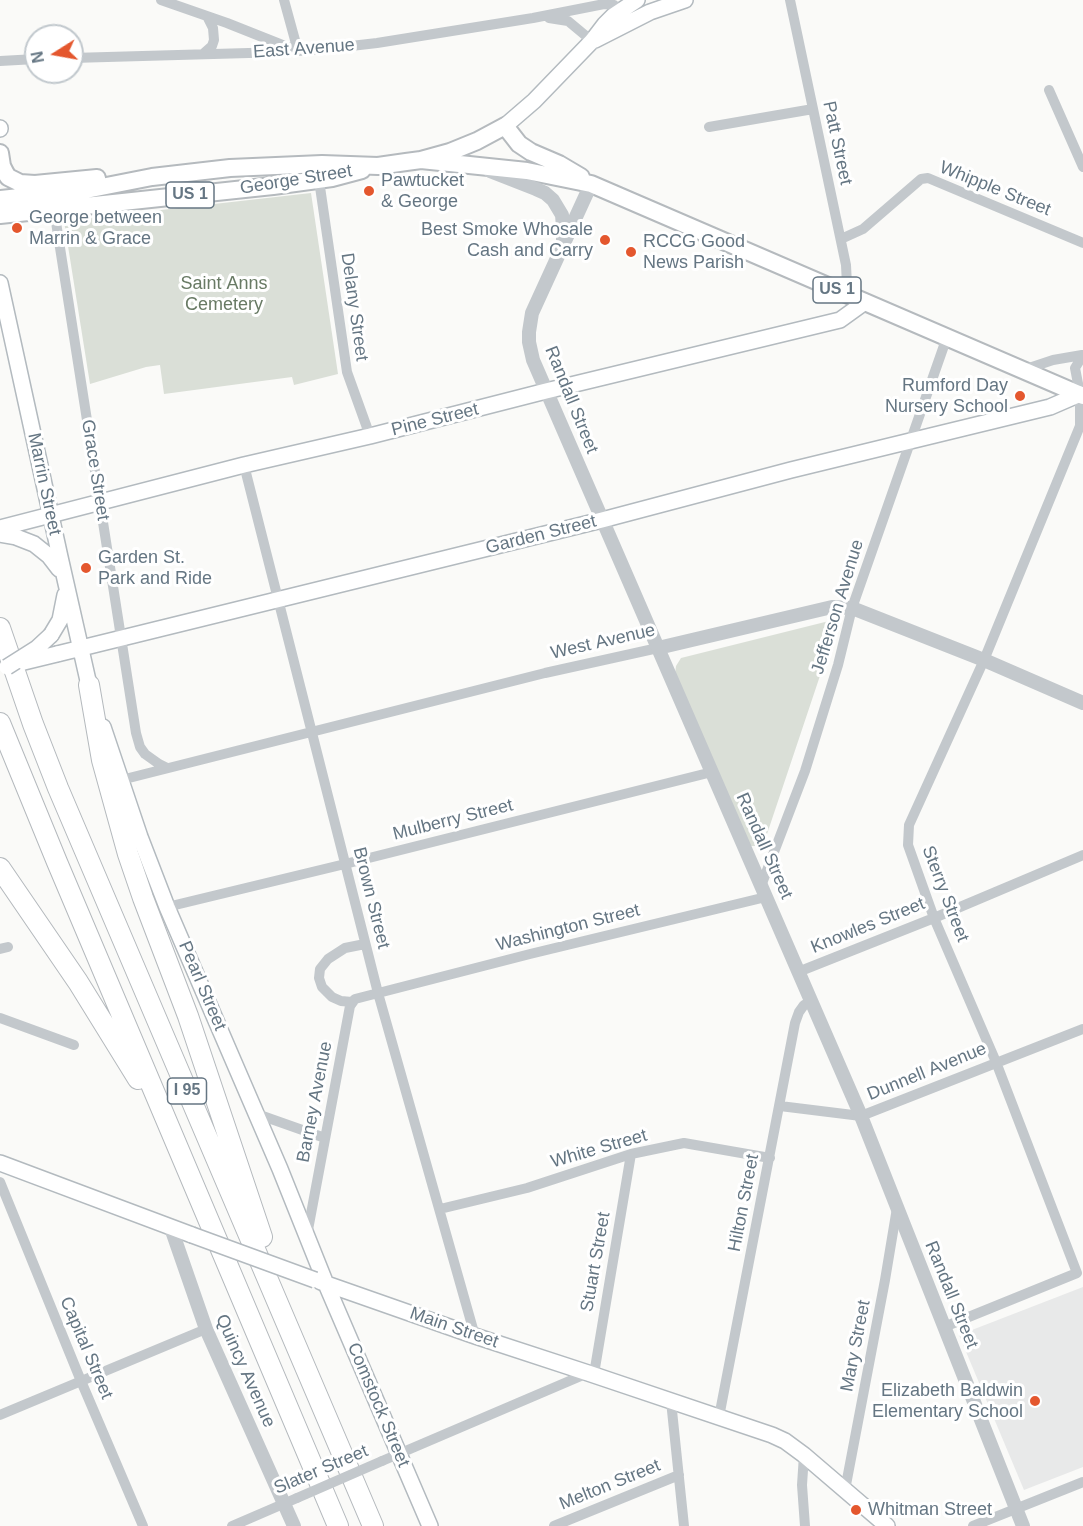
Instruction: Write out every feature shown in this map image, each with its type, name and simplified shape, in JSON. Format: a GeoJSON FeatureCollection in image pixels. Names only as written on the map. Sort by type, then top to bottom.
{"type":"FeatureCollection","features":[{"type":"Feature","properties":{"kind":"highway","name":"I 95"},"geometry":{"type":"LineString","coordinates":[[0,628],[58,788],[373,1526]]}},
{"type":"Feature","properties":{"kind":"highway"},"geometry":{"type":"LineString","coordinates":[[89,685],[102,760],[128,854],[188,1016],[308,1373]]}},
{"type":"Feature","properties":{"kind":"highway","name":"I 95"},"geometry":{"type":"LineString","coordinates":[[0,723],[22,780],[338,1526]]}},
{"type":"Feature","properties":{"kind":"highway"},"geometry":{"type":"LineString","coordinates":[[0,867],[89,998],[176,1142]]}},
{"type":"Feature","properties":{"kind":"main road"},"geometry":{"type":"LineString","coordinates":[[624,17],[637,0]]}},
{"type":"Feature","properties":{"kind":"main road"},"geometry":{"type":"LineString","coordinates":[[624,17],[664,3],[685,0]]}},
{"type":"Feature","properties":{"kind":"main road","name":"George Street"},"geometry":{"type":"LineString","coordinates":[[0,199],[53,202],[319,180],[378,166],[421,160],[463,147],[505,126],[525,110],[592,41],[605,24],[624,17]]}},
{"type":"Feature","properties":{"kind":"main road","name":"US 1"},"geometry":{"type":"LineString","coordinates":[[505,126],[519,144],[569,169],[591,184]]}},
{"type":"Feature","properties":{"kind":"main road"},"geometry":{"type":"LineString","coordinates":[[0,153],[2,166],[8,177],[20,183],[36,184],[176,173]]}},
{"type":"Feature","properties":{"kind":"main road","name":"US 1"},"geometry":{"type":"LineString","coordinates":[[421,160],[542,173],[591,184],[1082,395]]}},
{"type":"Feature","properties":{"kind":"main road","name":"George Street"},"geometry":{"type":"LineString","coordinates":[[0,215],[108,187],[176,173],[287,164],[378,166]]}},
{"type":"Feature","properties":{"kind":"main road","name":"Marrin Street"},"geometry":{"type":"LineString","coordinates":[[0,283],[89,685]]}},
{"type":"Feature","properties":{"kind":"main road","name":"Pine Street"},"geometry":{"type":"LineString","coordinates":[[0,528],[244,465],[840,320],[866,302]]}},
{"type":"Feature","properties":{"kind":"main road","name":"Garden Street"},"geometry":{"type":"LineString","coordinates":[[3,667],[602,520],[791,470],[1050,407],[1082,395]]}},
{"type":"Feature","properties":{"kind":"main road"},"geometry":{"type":"LineString","coordinates":[[0,534],[25,540],[42,549],[66,582],[63,610],[51,635],[20,660],[3,667]]}},
{"type":"Feature","properties":{"kind":"main road","name":"Pearl Street"},"geometry":{"type":"LineString","coordinates":[[89,685],[140,837],[167,907],[307,1235],[321,1282]]}},
{"type":"Feature","properties":{"kind":"main road","name":"Main Street"},"geometry":{"type":"LineString","coordinates":[[0,1163],[321,1282],[772,1435],[785,1441],[804,1455],[887,1526]]}},
{"type":"Feature","properties":{"kind":"main road","name":"Comstock Street"},"geometry":{"type":"LineString","coordinates":[[321,1282],[430,1526]]}},
{"type":"Feature","properties":{"kind":"street"},"geometry":{"type":"LineString","coordinates":[[161,0],[298,51]]}},
{"type":"Feature","properties":{"kind":"street"},"geometry":{"type":"LineString","coordinates":[[284,0],[298,51]]}},
{"type":"Feature","properties":{"kind":"street","name":"Patt Street"},"geometry":{"type":"LineString","coordinates":[[790,0],[846,265],[847,285],[844,293]]}},
{"type":"Feature","properties":{"kind":"street","name":"East Avenue"},"geometry":{"type":"LineString","coordinates":[[84,58],[298,51],[377,43],[604,4],[614,5],[624,17]]}},
{"type":"Feature","properties":{"kind":"street"},"geometry":{"type":"LineString","coordinates":[[203,54],[212,46],[214,40],[213,28],[207,16]]}},
{"type":"Feature","properties":{"kind":"street","name":"East Avenue"},"geometry":{"type":"LineString","coordinates":[[533,18],[568,21],[592,41]]}},
{"type":"Feature","properties":{"kind":"street"},"geometry":{"type":"LineString","coordinates":[[0,61],[24,60]]}},
{"type":"Feature","properties":{"kind":"street"},"geometry":{"type":"LineString","coordinates":[[1049,90],[1083,167]]}},
{"type":"Feature","properties":{"kind":"street"},"geometry":{"type":"LineString","coordinates":[[709,127],[813,109]]}},
{"type":"Feature","properties":{"kind":"street"},"geometry":{"type":"LineString","coordinates":[[471,164],[536,189],[553,200],[562,216],[564,236],[562,248]]}},
{"type":"Feature","properties":{"kind":"street","name":"Whipple Street"},"geometry":{"type":"LineString","coordinates":[[840,238],[863,229],[921,179],[928,178],[1083,243]]}},
{"type":"Feature","properties":{"kind":"street","name":"Delany Street"},"geometry":{"type":"LineString","coordinates":[[319,180],[347,372],[370,436]]}},
{"type":"Feature","properties":{"kind":"street","name":"Randall Street"},"geometry":{"type":"LineString","coordinates":[[591,184],[536,302],[530,322],[531,351],[546,391],[861,1116],[1023,1526]]}},
{"type":"Feature","properties":{"kind":"street","name":"Grace Street"},"geometry":{"type":"LineString","coordinates":[[53,202],[120,638],[140,747],[145,754],[167,768]]}},
{"type":"Feature","properties":{"kind":"street","name":"Jefferson Avenue"},"geometry":{"type":"LineString","coordinates":[[764,892],[838,665],[852,608],[946,337]]}},
{"type":"Feature","properties":{"kind":"street"},"geometry":{"type":"LineString","coordinates":[[1023,370],[1053,360],[1082,355]]}},
{"type":"Feature","properties":{"kind":"street","name":"Sterry Street"},"geometry":{"type":"LineString","coordinates":[[944,1327],[1077,1273],[996,1062],[934,918],[908,845],[909,825],[984,660],[1080,426],[1082,395],[1075,368],[1082,355]]}},
{"type":"Feature","properties":{"kind":"street","name":"Brown Street"},"geometry":{"type":"LineString","coordinates":[[244,465],[365,944],[475,1336]]}},
{"type":"Feature","properties":{"kind":"street","name":"West Avenue"},"geometry":{"type":"LineString","coordinates":[[121,780],[545,673],[832,608],[852,608],[984,660],[1083,703]]}},
{"type":"Feature","properties":{"kind":"street","name":"Mulberry Street"},"geometry":{"type":"LineString","coordinates":[[167,907],[712,772]]}},
{"type":"Feature","properties":{"kind":"street","name":"Knowles Street"},"geometry":{"type":"LineString","coordinates":[[798,972],[1083,855]]}},
{"type":"Feature","properties":{"kind":"street","name":"Washington Street"},"geometry":{"type":"LineString","coordinates":[[378,993],[764,892]]}},
{"type":"Feature","properties":{"kind":"street"},"geometry":{"type":"LineString","coordinates":[[365,944],[345,948],[328,959],[320,969],[319,978],[322,987],[332,997],[341,1001],[352,1002],[355,999],[378,993]]}},
{"type":"Feature","properties":{"kind":"street","name":"Hilton Street"},"geometry":{"type":"LineString","coordinates":[[719,1417],[795,1023],[804,1005],[811,1001]]}},
{"type":"Feature","properties":{"kind":"street","name":"Barney Avenue"},"geometry":{"type":"LineString","coordinates":[[307,1235],[352,1002]]}},
{"type":"Feature","properties":{"kind":"street"},"geometry":{"type":"LineString","coordinates":[[0,1018],[74,1045]]}},
{"type":"Feature","properties":{"kind":"street","name":"Dunnell Avenue"},"geometry":{"type":"LineString","coordinates":[[780,1106],[861,1116],[1083,1029]]}},
{"type":"Feature","properties":{"kind":"street"},"geometry":{"type":"LineString","coordinates":[[257,1114],[325,1138]]}},
{"type":"Feature","properties":{"kind":"street","name":"White Street"},"geometry":{"type":"LineString","coordinates":[[440,1209],[527,1188],[631,1154],[684,1143],[770,1158]]}},
{"type":"Feature","properties":{"kind":"street","name":"Stuart Street"},"geometry":{"type":"LineString","coordinates":[[591,1374],[631,1154]]}},
{"type":"Feature","properties":{"kind":"street","name":"Capital Street"},"geometry":{"type":"LineString","coordinates":[[0,1182],[143,1526]]}},
{"type":"Feature","properties":{"kind":"street","name":"Mary Street"},"geometry":{"type":"LineString","coordinates":[[846,1490],[897,1208]]}},
{"type":"Feature","properties":{"kind":"street","name":"Quincy Avenue"},"geometry":{"type":"LineString","coordinates":[[171,1228],[206,1329],[290,1501],[294,1526]]}},
{"type":"Feature","properties":{"kind":"street"},"geometry":{"type":"LineString","coordinates":[[0,1415],[206,1329]]}},
{"type":"Feature","properties":{"kind":"street"},"geometry":{"type":"LineString","coordinates":[[555,1387],[561,1364]]}},
{"type":"Feature","properties":{"kind":"street","name":"Slater Street"},"geometry":{"type":"LineString","coordinates":[[232,1526],[555,1387],[591,1374]]}},
{"type":"Feature","properties":{"kind":"street"},"geometry":{"type":"LineString","coordinates":[[671,1401],[684,1526]]}},
{"type":"Feature","properties":{"kind":"street"},"geometry":{"type":"LineString","coordinates":[[804,1455],[802,1485],[805,1526]]}},
{"type":"Feature","properties":{"kind":"street","name":"Melton Street"},"geometry":{"type":"LineString","coordinates":[[554,1526],[580,1521],[679,1474]]}},
{"type":"Feature","properties":{"kind":"street"},"geometry":{"type":"LineString","coordinates":[[973,1526],[1083,1482]]}},
{"type":"Feature","properties":{"kind":"shaded area","name":"Elizabeth Baldwin Elementary School"},"geometry":{"type":"Polygon","coordinates":[[[1083,1287],[1083,1467],[1024,1490],[959,1335],[1083,1287]]]}},
{"type":"Feature","properties":{"kind":"green space","name":"Saint Anns Cemetery"},"geometry":{"type":"Polygon","coordinates":[[[311,193],[338,374],[294,385],[292,377],[164,394],[160,365],[90,384],[64,221],[311,193]]]}},
{"type":"Feature","properties":{"kind":"green space"},"geometry":{"type":"Polygon","coordinates":[[[829,621],[836,628],[765,840],[758,846],[750,846],[675,674],[676,666],[681,658],[829,621]]]}},
{"type":"Feature","properties":{"kind":"place","name":"Pawtucket & George"},"geometry":{"type":"Point","coordinates":[369,191]}},
{"type":"Feature","properties":{"kind":"place","name":"George between Marrin & Grace"},"geometry":{"type":"Point","coordinates":[17,228]}},
{"type":"Feature","properties":{"kind":"place","name":"Best Smoke Whosale Cash and Carry"},"geometry":{"type":"Point","coordinates":[605,240]}},
{"type":"Feature","properties":{"kind":"place","name":"RCCG Good News Parish"},"geometry":{"type":"Point","coordinates":[631,252]}},
{"type":"Feature","properties":{"kind":"place","name":"Rumford Day Nursery School"},"geometry":{"type":"Point","coordinates":[1020,396]}},
{"type":"Feature","properties":{"kind":"place","name":"Garden St. Park and Ride"},"geometry":{"type":"Point","coordinates":[86,568]}},
{"type":"Feature","properties":{"kind":"place","name":"Elizabeth Baldwin Elementary School"},"geometry":{"type":"Point","coordinates":[1035,1401]}},
{"type":"Feature","properties":{"kind":"place","name":"Whitman Street"},"geometry":{"type":"Point","coordinates":[856,1510]}}]}
